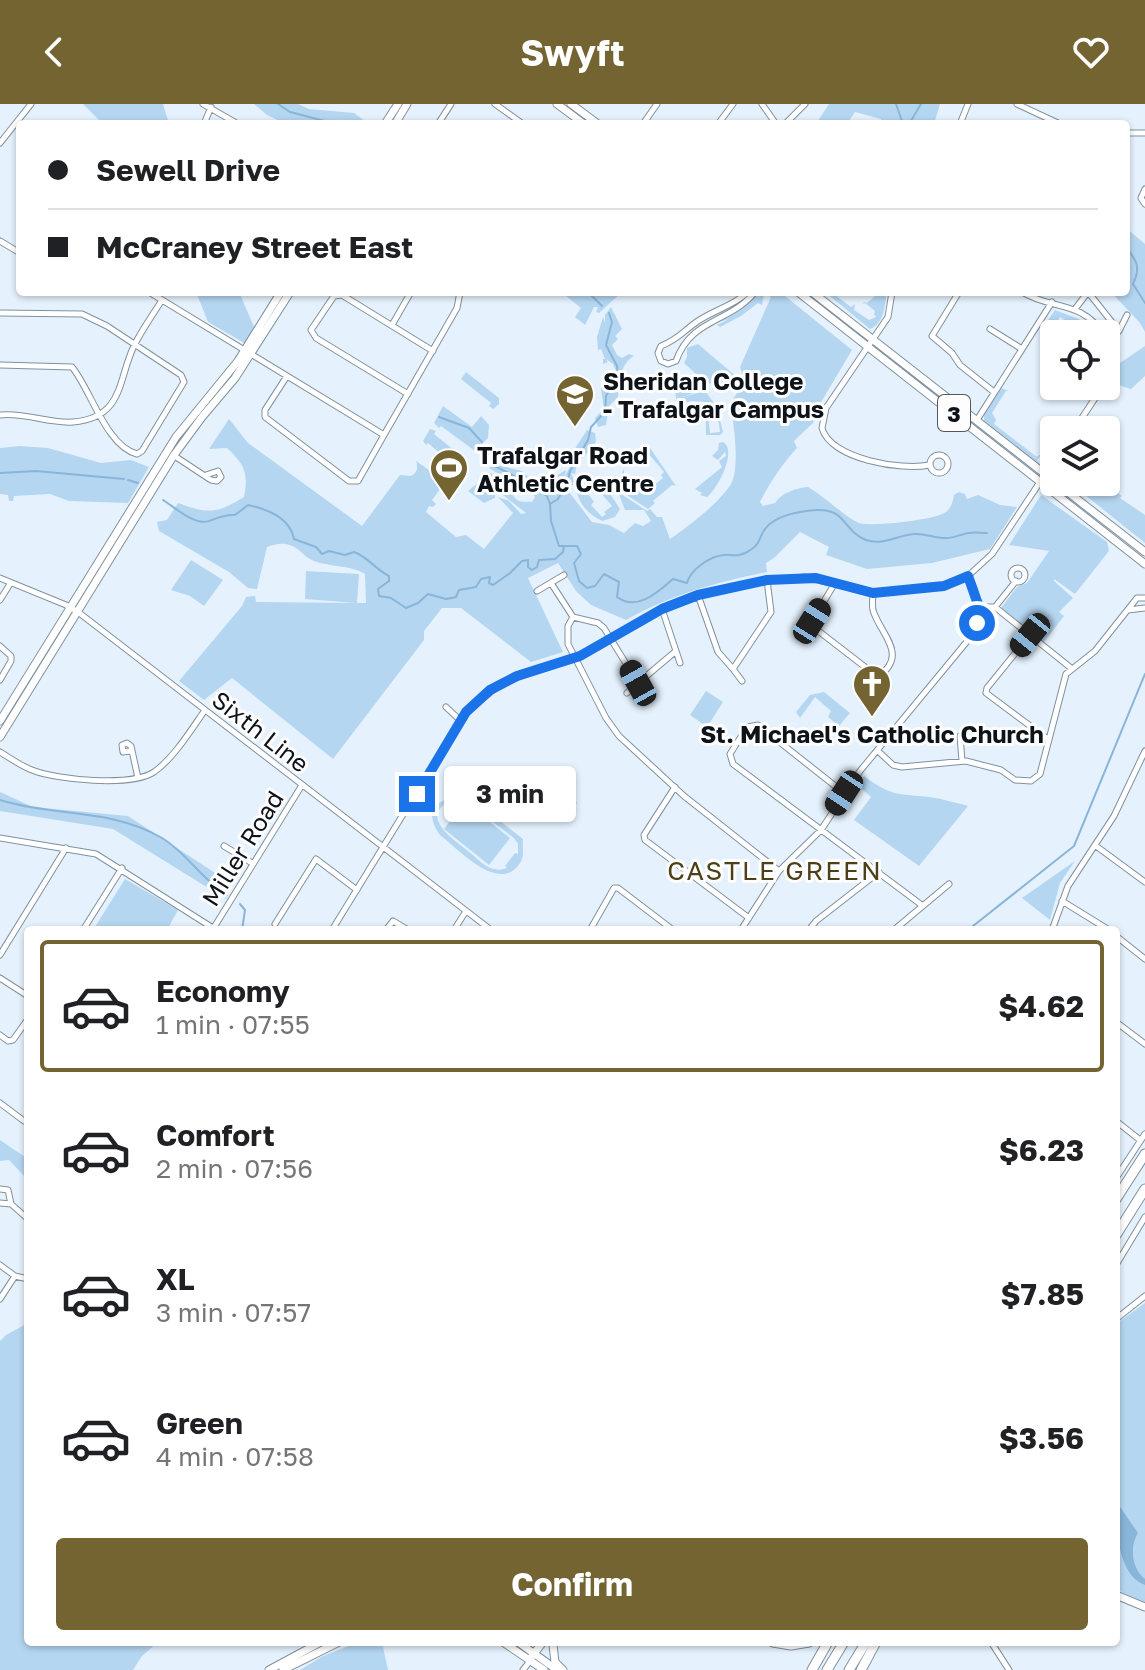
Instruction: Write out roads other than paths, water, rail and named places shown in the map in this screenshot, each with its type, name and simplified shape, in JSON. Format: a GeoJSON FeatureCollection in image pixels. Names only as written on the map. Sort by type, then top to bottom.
{"type":"FeatureCollection","features":[{"type":"Feature","properties":{"kind":"highway"},"geometry":{"type":"LineString","coordinates":[[1120,1193],[1145,1154]]}},
{"type":"Feature","properties":{"kind":"highway"},"geometry":{"type":"LineString","coordinates":[[1120,1229],[1145,1189]]}},
{"type":"Feature","properties":{"kind":"highway"},"geometry":{"type":"LineString","coordinates":[[812,1670],[826,1646]]}},
{"type":"Feature","properties":{"kind":"highway"},"geometry":{"type":"LineString","coordinates":[[827,1670],[842,1646]]}},
{"type":"Feature","properties":{"kind":"highway"},"geometry":{"type":"LineString","coordinates":[[849,1670],[864,1646]]}},
{"type":"Feature","properties":{"kind":"highway"},"geometry":{"type":"LineString","coordinates":[[861,1670],[874,1646]]}},
{"type":"Feature","properties":{"kind":"main road"},"geometry":{"type":"LineString","coordinates":[[557,104],[579,120]]}},
{"type":"Feature","properties":{"kind":"main road"},"geometry":{"type":"LineString","coordinates":[[571,104],[593,120]]}},
{"type":"Feature","properties":{"kind":"main road"},"geometry":{"type":"LineString","coordinates":[[248,352],[279,296]]}},
{"type":"Feature","properties":{"kind":"main road"},"geometry":{"type":"LineString","coordinates":[[0,737],[170,454],[287,296]]}},
{"type":"Feature","properties":{"kind":"main road","name":"3"},"geometry":{"type":"LineString","coordinates":[[804,296],[977,420],[1040,474]]}},
{"type":"Feature","properties":{"kind":"main road","name":"3"},"geometry":{"type":"LineString","coordinates":[[817,296],[869,342],[1040,475]]}},
{"type":"Feature","properties":{"kind":"main road","name":"3"},"geometry":{"type":"LineString","coordinates":[[1065,496],[1145,564]]}},
{"type":"Feature","properties":{"kind":"main road","name":"3"},"geometry":{"type":"LineString","coordinates":[[1074,496],[1145,552]]}},
{"type":"Feature","properties":{"kind":"main road"},"geometry":{"type":"LineString","coordinates":[[0,721],[75,610]]}},
{"type":"Feature","properties":{"kind":"main road"},"geometry":{"type":"LineString","coordinates":[[1120,1597],[1145,1607]]}},
{"type":"Feature","properties":{"kind":"main road"},"geometry":{"type":"LineString","coordinates":[[269,1670],[314,1646]]}},
{"type":"Feature","properties":{"kind":"main road"},"geometry":{"type":"LineString","coordinates":[[283,1670],[331,1646]]}},
{"type":"Feature","properties":{"kind":"main road"},"geometry":{"type":"LineString","coordinates":[[511,1646],[532,1656]]}},
{"type":"Feature","properties":{"kind":"main road"},"geometry":{"type":"LineString","coordinates":[[522,1646],[540,1666],[560,1670]]}},
{"type":"Feature","properties":{"kind":"main road"},"geometry":{"type":"LineString","coordinates":[[532,1656],[540,1646]]}},
{"type":"Feature","properties":{"kind":"main road"},"geometry":{"type":"LineString","coordinates":[[540,1666],[553,1646]]}},
{"type":"Feature","properties":{"kind":"main road"},"geometry":{"type":"LineString","coordinates":[[554,1646],[555,1662],[560,1670]]}},
{"type":"Feature","properties":{"kind":"street"},"geometry":{"type":"LineString","coordinates":[[18,120],[31,104]]}},
{"type":"Feature","properties":{"kind":"street"},"geometry":{"type":"LineString","coordinates":[[203,104],[232,120]]}},
{"type":"Feature","properties":{"kind":"street"},"geometry":{"type":"LineString","coordinates":[[495,104],[517,120]]}},
{"type":"Feature","properties":{"kind":"street"},"geometry":{"type":"LineString","coordinates":[[789,120],[805,104]]}},
{"type":"Feature","properties":{"kind":"street"},"geometry":{"type":"LineString","coordinates":[[1017,104],[1051,120]]}},
{"type":"Feature","properties":{"kind":"street"},"geometry":{"type":"LineString","coordinates":[[206,120],[211,107]]}},
{"type":"Feature","properties":{"kind":"street"},"geometry":{"type":"LineString","coordinates":[[0,143],[16,123]]}},
{"type":"Feature","properties":{"kind":"street"},"geometry":{"type":"LineString","coordinates":[[1145,189],[1141,198],[1145,204]]}},
{"type":"Feature","properties":{"kind":"street"},"geometry":{"type":"LineString","coordinates":[[156,296],[384,435]]}},
{"type":"Feature","properties":{"kind":"street"},"geometry":{"type":"LineString","coordinates":[[334,296],[311,330],[316,338],[408,394]]}},
{"type":"Feature","properties":{"kind":"street"},"geometry":{"type":"LineString","coordinates":[[341,296],[433,351]]}},
{"type":"Feature","properties":{"kind":"street"},"geometry":{"type":"LineString","coordinates":[[392,325],[409,296]]}},
{"type":"Feature","properties":{"kind":"street"},"geometry":{"type":"LineString","coordinates":[[287,376],[265,410],[265,417],[349,481],[358,481],[457,308],[459,296]]}},
{"type":"Feature","properties":{"kind":"street"},"geometry":{"type":"LineString","coordinates":[[743,296],[698,321],[671,344],[664,344],[659,349],[661,361],[672,363],[684,343],[700,328],[739,308],[751,296]]}},
{"type":"Feature","properties":{"kind":"street"},"geometry":{"type":"LineString","coordinates":[[891,296],[888,317],[826,408],[821,422],[823,433],[835,447],[851,455],[911,467],[929,465]]}},
{"type":"Feature","properties":{"kind":"street"},"geometry":{"type":"LineString","coordinates":[[956,296],[931,334],[960,365],[994,392]]}},
{"type":"Feature","properties":{"kind":"street"},"geometry":{"type":"LineString","coordinates":[[1030,296],[1075,309],[1092,320]]}},
{"type":"Feature","properties":{"kind":"street"},"geometry":{"type":"LineString","coordinates":[[1075,309],[1085,296]]}},
{"type":"Feature","properties":{"kind":"street"},"geometry":{"type":"LineString","coordinates":[[1091,296],[1110,320]]}},
{"type":"Feature","properties":{"kind":"street"},"geometry":{"type":"LineString","coordinates":[[0,415],[16,413],[70,423],[100,413],[120,392],[135,344],[162,300]]}},
{"type":"Feature","properties":{"kind":"street"},"geometry":{"type":"LineString","coordinates":[[977,420],[1052,302]]}},
{"type":"Feature","properties":{"kind":"street"},"geometry":{"type":"LineString","coordinates":[[0,313],[82,314],[135,344],[184,378],[142,451],[137,454],[115,439],[72,367],[0,365]]}},
{"type":"Feature","properties":{"kind":"street"},"geometry":{"type":"LineString","coordinates":[[1120,329],[1127,315]]}},
{"type":"Feature","properties":{"kind":"street"},"geometry":{"type":"LineString","coordinates":[[990,329],[1022,349]]}},
{"type":"Feature","properties":{"kind":"street"},"geometry":{"type":"LineString","coordinates":[[671,344],[678,354]]}},
{"type":"Feature","properties":{"kind":"street"},"geometry":{"type":"LineString","coordinates":[[170,454],[206,475]]}},
{"type":"Feature","properties":{"kind":"street"},"geometry":{"type":"LineString","coordinates":[[334,926],[466,712],[503,682],[575,658],[662,609],[698,595],[767,580],[805,577],[873,593],[944,586],[968,576],[992,554],[1040,482]]}},
{"type":"Feature","properties":{"kind":"street"},"geometry":{"type":"LineString","coordinates":[[537,591],[564,575]]}},
{"type":"Feature","properties":{"kind":"street"},"geometry":{"type":"LineString","coordinates":[[744,926],[779,871],[821,830],[844,793],[969,639],[977,623],[979,607],[968,576]]}},
{"type":"Feature","properties":{"kind":"street","name":"Sixth Line"},"geometry":{"type":"LineString","coordinates":[[0,578],[75,610],[486,926]]}},
{"type":"Feature","properties":{"kind":"street"},"geometry":{"type":"LineString","coordinates":[[733,669],[771,612],[767,580]]}},
{"type":"Feature","properties":{"kind":"street"},"geometry":{"type":"LineString","coordinates":[[995,607],[1016,581]]}},
{"type":"Feature","properties":{"kind":"street"},"geometry":{"type":"LineString","coordinates":[[551,583],[573,617],[598,623],[612,638],[638,683]]}},
{"type":"Feature","properties":{"kind":"street"},"geometry":{"type":"LineString","coordinates":[[835,583],[812,626],[878,677],[891,662],[893,651],[873,611],[873,593]]}},
{"type":"Feature","properties":{"kind":"street"},"geometry":{"type":"LineString","coordinates":[[0,600],[10,584]]}},
{"type":"Feature","properties":{"kind":"street"},"geometry":{"type":"LineString","coordinates":[[698,595],[718,652],[742,681]]}},
{"type":"Feature","properties":{"kind":"street"},"geometry":{"type":"LineString","coordinates":[[878,751],[893,765],[902,767],[962,761],[1001,770],[1015,780],[1031,781],[1040,774],[1066,674],[1095,651],[1137,598],[1145,598]]}},
{"type":"Feature","properties":{"kind":"street"},"geometry":{"type":"LineString","coordinates":[[979,607],[995,607],[1071,668]]}},
{"type":"Feature","properties":{"kind":"street"},"geometry":{"type":"LineString","coordinates":[[1127,610],[1145,608]]}},
{"type":"Feature","properties":{"kind":"street"},"geometry":{"type":"LineString","coordinates":[[662,609],[680,663]]}},
{"type":"Feature","properties":{"kind":"street"},"geometry":{"type":"LineString","coordinates":[[573,617],[567,635],[568,644],[619,736],[653,769],[779,871]]}},
{"type":"Feature","properties":{"kind":"street"},"geometry":{"type":"LineString","coordinates":[[1030,635],[986,693],[1049,740]]}},
{"type":"Feature","properties":{"kind":"street"},"geometry":{"type":"LineString","coordinates":[[0,646],[11,656],[11,661],[0,680]]}},
{"type":"Feature","properties":{"kind":"street"},"geometry":{"type":"LineString","coordinates":[[627,693],[676,651]]}},
{"type":"Feature","properties":{"kind":"street"},"geometry":{"type":"LineString","coordinates":[[446,707],[461,721]]}},
{"type":"Feature","properties":{"kind":"street"},"geometry":{"type":"LineString","coordinates":[[0,752],[30,769],[50,775],[115,782],[138,778],[154,772],[167,759],[205,710]]}},
{"type":"Feature","properties":{"kind":"street"},"geometry":{"type":"LineString","coordinates":[[844,793],[758,725],[747,727],[730,754],[733,764],[923,906]]}},
{"type":"Feature","properties":{"kind":"street"},"geometry":{"type":"LineString","coordinates":[[960,736],[962,761]]}},
{"type":"Feature","properties":{"kind":"street"},"geometry":{"type":"LineString","coordinates":[[130,751],[138,778]]}},
{"type":"Feature","properties":{"kind":"street"},"geometry":{"type":"LineString","coordinates":[[1053,926],[1068,886],[1096,846],[1145,751]]}},
{"type":"Feature","properties":{"kind":"street","name":"Miller Road"},"geometry":{"type":"LineString","coordinates":[[215,926],[302,785]]}},
{"type":"Feature","properties":{"kind":"street"},"geometry":{"type":"LineString","coordinates":[[675,787],[644,835],[645,840],[749,918]]}},
{"type":"Feature","properties":{"kind":"street"},"geometry":{"type":"LineString","coordinates":[[3,841],[96,854],[209,926]]}},
{"type":"Feature","properties":{"kind":"street"},"geometry":{"type":"LineString","coordinates":[[224,846],[252,863]]}},
{"type":"Feature","properties":{"kind":"street"},"geometry":{"type":"LineString","coordinates":[[1096,846],[1145,882]]}},
{"type":"Feature","properties":{"kind":"street"},"geometry":{"type":"LineString","coordinates":[[0,955],[66,848]]}},
{"type":"Feature","properties":{"kind":"street"},"geometry":{"type":"LineString","coordinates":[[275,924],[316,859],[357,890]]}},
{"type":"Feature","properties":{"kind":"street"},"geometry":{"type":"LineString","coordinates":[[86,926],[122,868]]}},
{"type":"Feature","properties":{"kind":"street"},"geometry":{"type":"LineString","coordinates":[[812,926],[880,872]]}},
{"type":"Feature","properties":{"kind":"street"},"geometry":{"type":"LineString","coordinates":[[899,926],[949,884]]}},
{"type":"Feature","properties":{"kind":"street"},"geometry":{"type":"LineString","coordinates":[[592,926],[614,888],[668,926]]}},
{"type":"Feature","properties":{"kind":"street"},"geometry":{"type":"LineString","coordinates":[[1062,901],[1103,926]]}},
{"type":"Feature","properties":{"kind":"street"},"geometry":{"type":"LineString","coordinates":[[457,926],[466,911]]}},
{"type":"Feature","properties":{"kind":"street"},"geometry":{"type":"LineString","coordinates":[[1120,939],[1145,959]]}},
{"type":"Feature","properties":{"kind":"street"},"geometry":{"type":"LineString","coordinates":[[0,978],[24,993]]}},
{"type":"Feature","properties":{"kind":"street"},"geometry":{"type":"LineString","coordinates":[[0,1035],[8,1041],[13,1040],[24,1025]]}},
{"type":"Feature","properties":{"kind":"street"},"geometry":{"type":"LineString","coordinates":[[1120,1025],[1145,1044]]}},
{"type":"Feature","properties":{"kind":"street"},"geometry":{"type":"LineString","coordinates":[[0,1103],[24,1121]]}},
{"type":"Feature","properties":{"kind":"street"},"geometry":{"type":"LineString","coordinates":[[1120,1124],[1141,1140]]}},
{"type":"Feature","properties":{"kind":"street"},"geometry":{"type":"LineString","coordinates":[[1120,1172],[1145,1134]]}},
{"type":"Feature","properties":{"kind":"street"},"geometry":{"type":"LineString","coordinates":[[0,1189],[8,1190],[11,1204]]}},
{"type":"Feature","properties":{"kind":"street"},"geometry":{"type":"LineString","coordinates":[[0,1203],[11,1204],[24,1215]]}},
{"type":"Feature","properties":{"kind":"street"},"geometry":{"type":"LineString","coordinates":[[1120,1258],[1145,1217]]}},
{"type":"Feature","properties":{"kind":"street"},"geometry":{"type":"LineString","coordinates":[[0,1265],[15,1276],[24,1278]]}},
{"type":"Feature","properties":{"kind":"street"},"geometry":{"type":"LineString","coordinates":[[0,1299],[15,1276]]}},
{"type":"Feature","properties":{"kind":"street"},"geometry":{"type":"LineString","coordinates":[[1120,1316],[1145,1296]]}},
{"type":"Feature","properties":{"kind":"street"},"geometry":{"type":"LineString","coordinates":[[994,1646],[1009,1670]]}},
{"type":"Feature","properties":{"kind":"street"},"geometry":{"type":"LineString","coordinates":[[523,1670],[532,1656]]}},
{"type":"Feature","properties":{"kind":"waterway"},"geometry":{"type":"LineString","coordinates":[[278,104],[290,112],[321,120]]}},
{"type":"Feature","properties":{"kind":"waterway"},"geometry":{"type":"LineString","coordinates":[[896,104],[902,120]]}},
{"type":"Feature","properties":{"kind":"waterway"},"geometry":{"type":"LineString","coordinates":[[911,120],[921,104]]}},
{"type":"Feature","properties":{"kind":"waterway"},"geometry":{"type":"LineString","coordinates":[[1130,252],[1137,264],[1133,284],[1145,303]]}},
{"type":"Feature","properties":{"kind":"waterway"},"geometry":{"type":"LineString","coordinates":[[592,296],[602,306]]}},
{"type":"Feature","properties":{"kind":"waterway"},"geometry":{"type":"LineString","coordinates":[[567,484],[591,427],[605,412],[606,396],[618,375],[617,366],[606,345],[612,322],[609,313]]}},
{"type":"Feature","properties":{"kind":"waterway"},"geometry":{"type":"LineString","coordinates":[[439,417],[469,428],[482,442]]}},
{"type":"Feature","properties":{"kind":"waterway"},"geometry":{"type":"LineString","coordinates":[[485,448],[487,457]]}},
{"type":"Feature","properties":{"kind":"waterway"},"geometry":{"type":"LineString","coordinates":[[493,465],[527,483]]}},
{"type":"Feature","properties":{"kind":"waterway"},"geometry":{"type":"LineString","coordinates":[[0,473],[36,471],[124,479]]}},
{"type":"Feature","properties":{"kind":"waterway"},"geometry":{"type":"LineString","coordinates":[[128,480],[138,483]]}},
{"type":"Feature","properties":{"kind":"waterway"},"geometry":{"type":"LineString","coordinates":[[533,487],[547,496],[550,504]]}},
{"type":"Feature","properties":{"kind":"waterway"},"geometry":{"type":"LineString","coordinates":[[564,488],[558,499],[550,504],[551,521],[559,546],[577,546],[581,554],[574,563],[579,581],[587,588],[595,586],[604,574],[619,582],[617,597],[632,602],[647,598],[673,579],[687,583],[701,564],[713,558],[747,552],[757,544],[769,524],[796,513],[826,510],[839,516],[858,536],[873,542],[914,534],[948,538],[987,533]]}},
{"type":"Feature","properties":{"kind":"waterway"},"geometry":{"type":"LineString","coordinates":[[163,500],[188,517],[204,522],[235,515],[248,505],[270,512],[288,525],[294,539],[316,547],[322,554],[329,551],[345,555],[354,552],[363,557],[389,576],[389,581],[378,589],[379,596],[391,598],[406,608],[428,594],[446,599],[456,597],[459,590],[476,587],[481,579],[490,577],[489,583],[493,585],[522,561],[528,560],[528,567],[532,570],[539,560],[555,559],[563,552],[564,546]]}},
{"type":"Feature","properties":{"kind":"waterway"},"geometry":{"type":"LineString","coordinates":[[973,926],[1074,846],[1145,674]]}},
{"type":"Feature","properties":{"kind":"waterway"},"geometry":{"type":"LineString","coordinates":[[0,800],[103,817],[143,828],[171,844],[227,895]]}},
{"type":"Feature","properties":{"kind":"waterway"},"geometry":{"type":"LineString","coordinates":[[240,904],[245,910],[243,926]]}},
{"type":"Feature","properties":{"kind":"place","name":"Sheridan College - Trafalgar Campus"},"geometry":{"type":"Point","coordinates":[575,428]}},
{"type":"Feature","properties":{"kind":"place","name":"Trafalgar Road Athletic Centre"},"geometry":{"type":"Point","coordinates":[449,502]}},
{"type":"Feature","properties":{"kind":"place","name":"St. Michael's Catholic Church"},"geometry":{"type":"Point","coordinates":[872,718]}},
{"type":"Feature","properties":{"kind":"district","name":"CASTLE GREEN"},"geometry":{"type":"Point","coordinates":[775,870]}}]}
